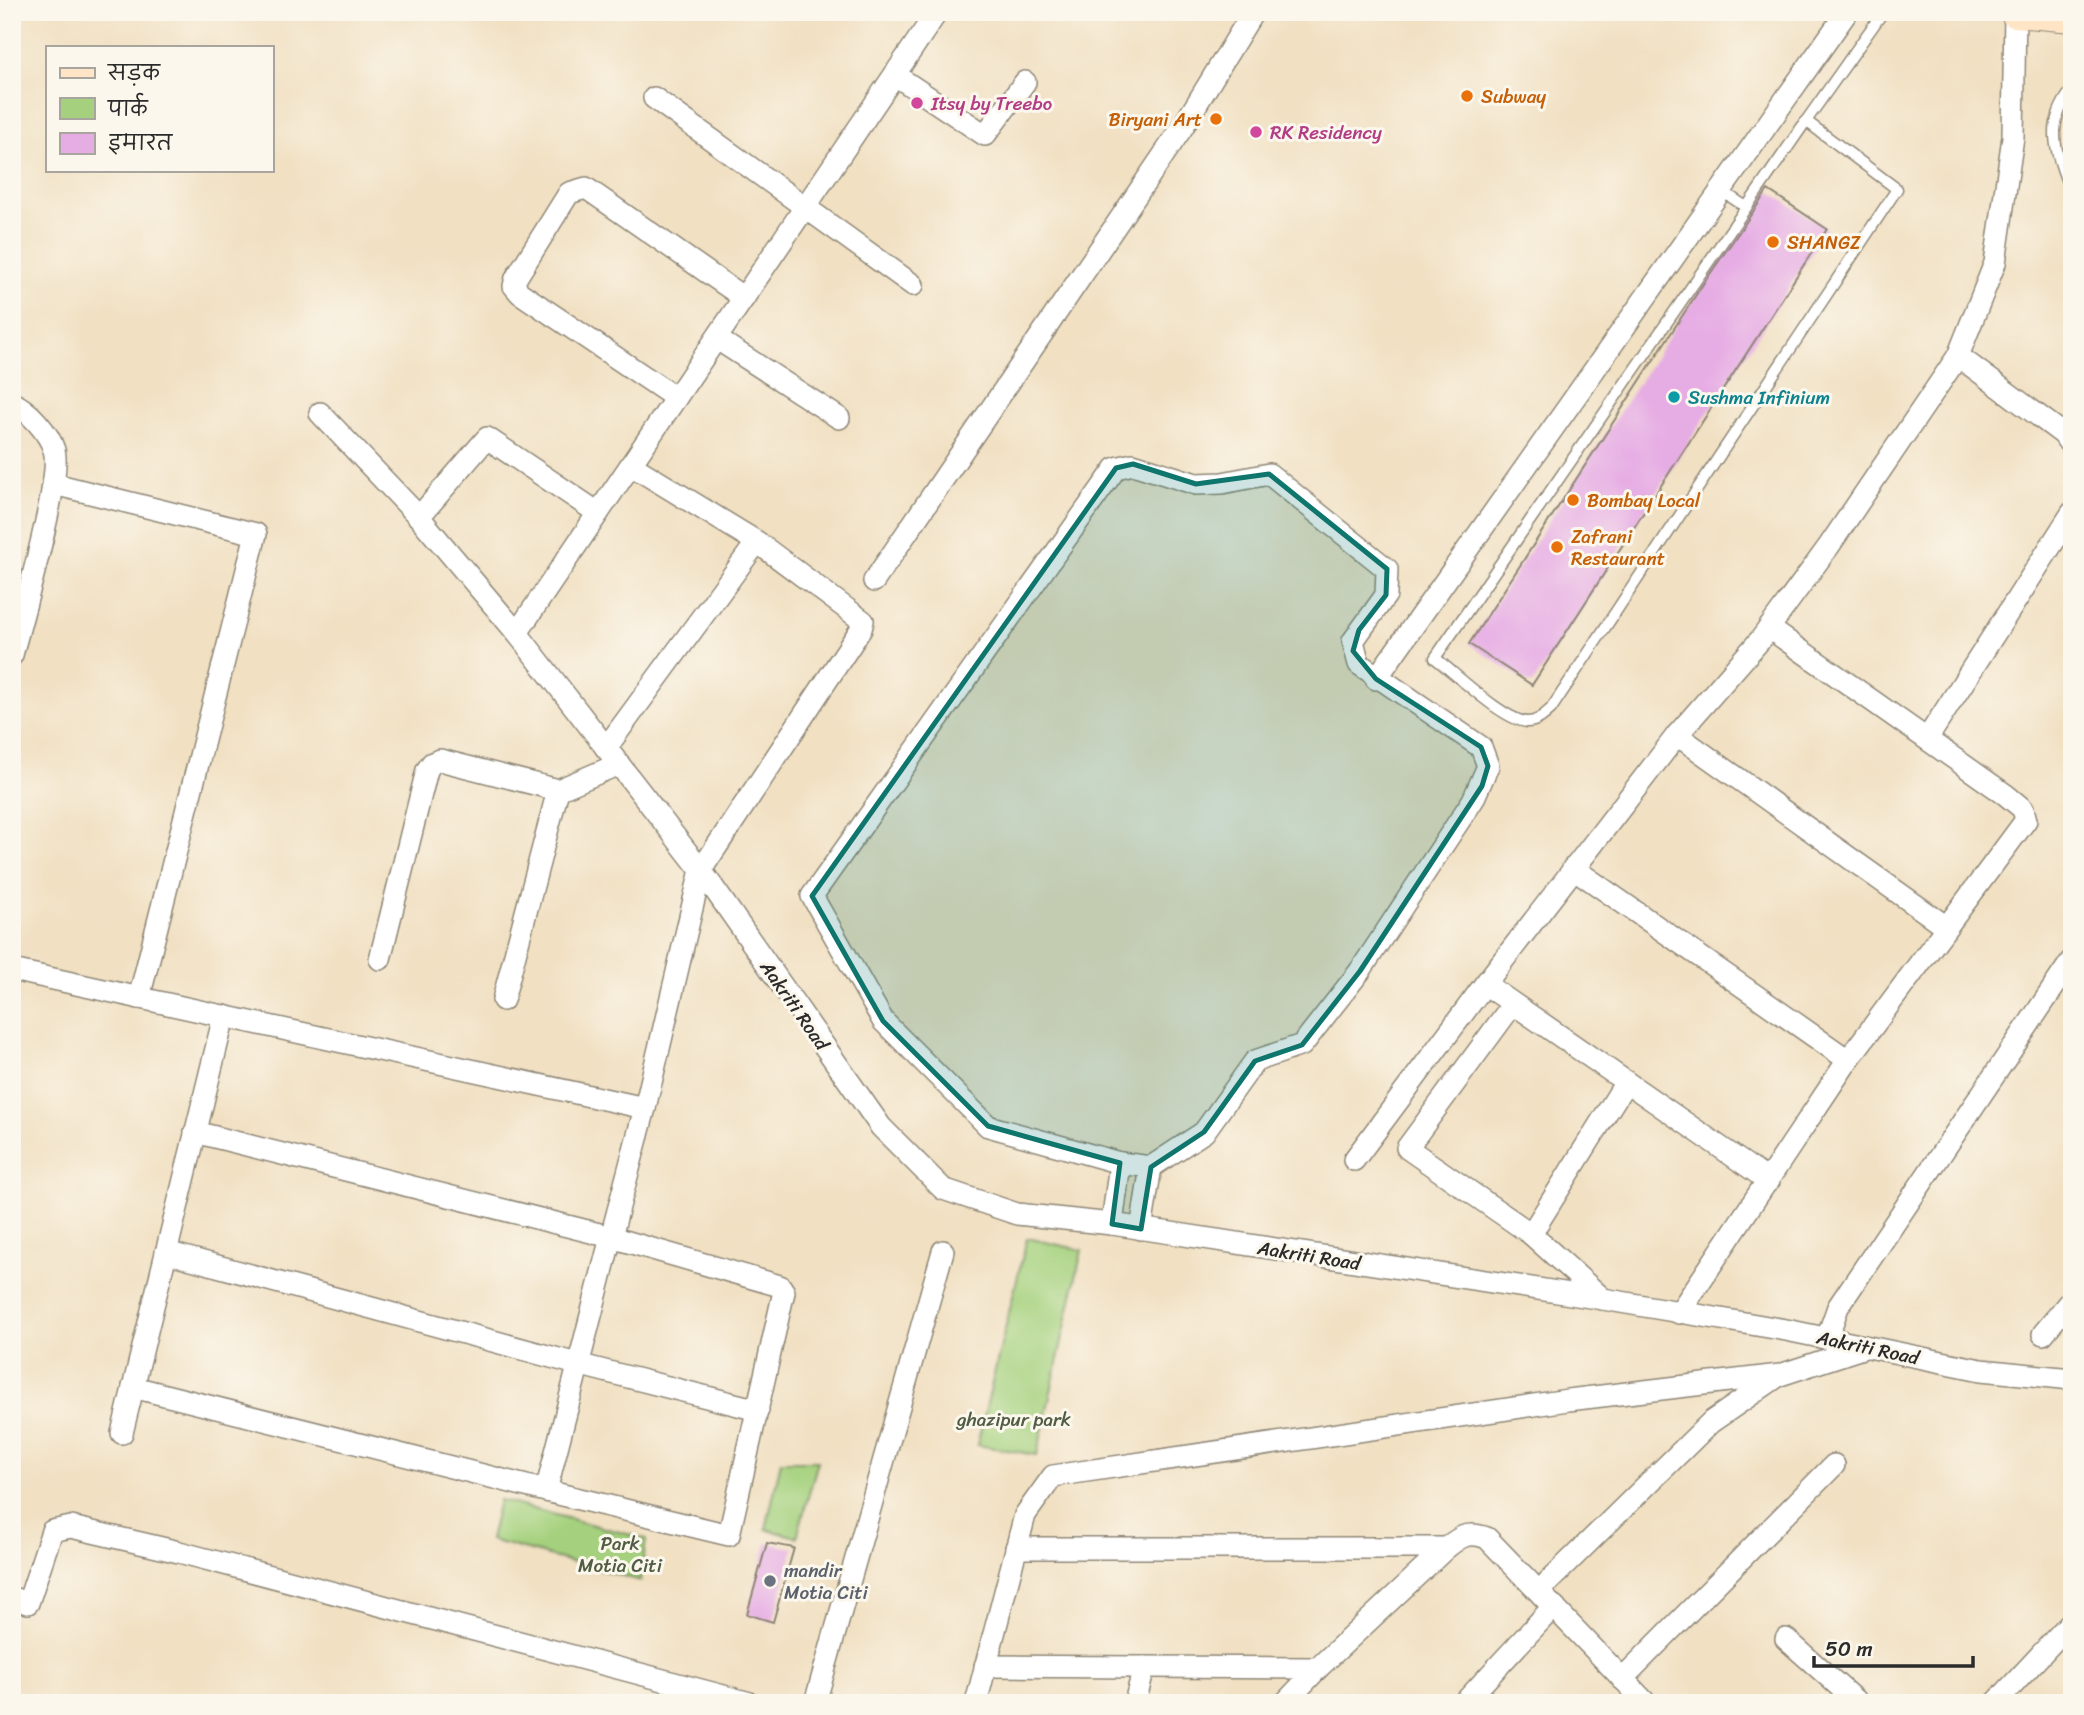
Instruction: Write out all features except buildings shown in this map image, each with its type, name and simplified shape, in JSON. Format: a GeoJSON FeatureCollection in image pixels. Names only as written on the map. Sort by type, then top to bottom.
{"type":"FeatureCollection","features":[{"type":"Feature","properties":{"kind":"street"},"geometry":{"type":"LineString","coordinates":[[517,633],[937,12]]}},
{"type":"Feature","properties":{"kind":"street"},"geometry":{"type":"LineString","coordinates":[[874,581],[1182,128],[1253,12]]}},
{"type":"Feature","properties":{"kind":"street"},"geometry":{"type":"LineString","coordinates":[[1376,678],[1847,12]]}},
{"type":"Feature","properties":{"kind":"street"},"geometry":{"type":"LineString","coordinates":[[1354,1160],[1573,868],[1677,736],[1769,628],[1845,523],[1958,356],[1995,263],[2013,137],[2015,12],[2072,17]]}},
{"type":"Feature","properties":{"kind":"street"},"geometry":{"type":"LineString","coordinates":[[895,75],[977,133],[985,135],[1025,82]]}},
{"type":"Feature","properties":{"kind":"street"},"geometry":{"type":"LineString","coordinates":[[654,98],[914,285]]}},
{"type":"Feature","properties":{"kind":"street"},"geometry":{"type":"LineString","coordinates":[[676,398],[520,293],[514,286],[516,278],[569,193],[586,188],[744,298]]}},
{"type":"Feature","properties":{"kind":"street"},"geometry":{"type":"LineString","coordinates":[[717,339],[839,418]]}},
{"type":"Feature","properties":{"kind":"street"},"geometry":{"type":"LineString","coordinates":[[1958,356],[2063,434],[2072,447]]}},
{"type":"Feature","properties":{"kind":"street"},"geometry":{"type":"LineString","coordinates":[[12,403],[35,421],[55,451],[54,484],[12,654]]}},
{"type":"Feature","properties":{"kind":"street","name":"Aakriti Road"},"geometry":{"type":"LineString","coordinates":[[320,413],[419,517],[517,633],[701,870],[881,1127],[943,1189],[1017,1213],[1112,1224],[1603,1299],[1827,1338],[1981,1370],[2072,1379]]}},
{"type":"Feature","properties":{"kind":"street"},"geometry":{"type":"LineString","coordinates":[[419,517],[487,438],[598,513]]}},
{"type":"Feature","properties":{"kind":"street"},"geometry":{"type":"LineString","coordinates":[[546,1491],[645,1108],[701,870],[861,629],[863,621],[757,542],[631,465]]}},
{"type":"Feature","properties":{"kind":"street"},"geometry":{"type":"LineString","coordinates":[[1141,466],[1171,479],[1196,484],[1222,483],[1269,474],[1377,560],[1387,569],[1385,595],[1359,630],[1353,651],[1359,664],[1376,678],[1481,747],[1488,766],[1482,786],[1360,971],[1302,1045],[1255,1061],[1204,1132],[1151,1167],[1120,1163],[988,1126],[883,1021],[812,896],[1116,468],[1141,466]]}},
{"type":"Feature","properties":{"kind":"street"},"geometry":{"type":"LineString","coordinates":[[54,484],[256,534],[139,998]]}},
{"type":"Feature","properties":{"kind":"street"},"geometry":{"type":"LineString","coordinates":[[1927,739],[2072,513]]}},
{"type":"Feature","properties":{"kind":"street"},"geometry":{"type":"LineString","coordinates":[[503,1000],[558,790],[612,756],[757,542]]}},
{"type":"Feature","properties":{"kind":"street"},"geometry":{"type":"LineString","coordinates":[[1679,1313],[1848,1060],[2026,820],[2023,809],[2006,795],[1769,628]]}},
{"type":"Feature","properties":{"kind":"street"},"geometry":{"type":"LineString","coordinates":[[1677,736],[1945,926]]}},
{"type":"Feature","properties":{"kind":"street"},"geometry":{"type":"LineString","coordinates":[[380,958],[427,770],[432,763],[440,760],[558,790]]}},
{"type":"Feature","properties":{"kind":"street"},"geometry":{"type":"LineString","coordinates":[[1573,868],[1848,1060]]}},
{"type":"Feature","properties":{"kind":"street"},"geometry":{"type":"LineString","coordinates":[[1827,1338],[1838,1307],[2072,960]]}},
{"type":"Feature","properties":{"kind":"street"},"geometry":{"type":"LineString","coordinates":[[12,970],[645,1108]]}},
{"type":"Feature","properties":{"kind":"street"},"geometry":{"type":"LineString","coordinates":[[1485,984],[1769,1181]]}},
{"type":"Feature","properties":{"kind":"street"},"geometry":{"type":"LineString","coordinates":[[1513,1004],[1407,1148],[1531,1234],[1603,1299]]}},
{"type":"Feature","properties":{"kind":"street"},"geometry":{"type":"LineString","coordinates":[[122,1433],[224,1016]]}},
{"type":"Feature","properties":{"kind":"street"},"geometry":{"type":"LineString","coordinates":[[1531,1234],[1626,1082]]}},
{"type":"Feature","properties":{"kind":"street"},"geometry":{"type":"LineString","coordinates":[[133,1387],[729,1535],[784,1292],[780,1286],[611,1237],[195,1132]]}},
{"type":"Feature","properties":{"kind":"street"},"geometry":{"type":"LineString","coordinates":[[1112,1224],[1120,1163]]}},
{"type":"Feature","properties":{"kind":"street"},"geometry":{"type":"LineString","coordinates":[[1142,1229],[1151,1167]]}},
{"type":"Feature","properties":{"kind":"street"},"geometry":{"type":"LineString","coordinates":[[814,1703],[943,1251]]}},
{"type":"Feature","properties":{"kind":"street"},"geometry":{"type":"LineString","coordinates":[[166,1252],[577,1364],[758,1410]]}},
{"type":"Feature","properties":{"kind":"street"},"geometry":{"type":"LineString","coordinates":[[2043,1334],[2072,1299]]}},
{"type":"Feature","properties":{"kind":"street"},"geometry":{"type":"LineString","coordinates":[[976,1703],[1025,1515],[1053,1476],[1568,1400],[1780,1375],[1867,1346]]}},
{"type":"Feature","properties":{"kind":"street"},"geometry":{"type":"LineString","coordinates":[[1548,1582],[1711,1422],[1780,1375]]}},
{"type":"Feature","properties":{"kind":"street"},"geometry":{"type":"LineString","coordinates":[[1622,1679],[1834,1465]]}},
{"type":"Feature","properties":{"kind":"street"},"geometry":{"type":"LineString","coordinates":[[12,1598],[28,1603],[52,1531],[71,1527],[179,1552],[750,1703]]}},
{"type":"Feature","properties":{"kind":"street"},"geometry":{"type":"LineString","coordinates":[[1294,1700],[1318,1668],[1446,1548],[1462,1535],[1474,1533],[1487,1538],[1646,1703]]}},
{"type":"Feature","properties":{"kind":"street"},"geometry":{"type":"LineString","coordinates":[[1016,1548],[1446,1548]]}},
{"type":"Feature","properties":{"kind":"street"},"geometry":{"type":"LineString","coordinates":[[1469,1701],[1554,1606]]}},
{"type":"Feature","properties":{"kind":"street"},"geometry":{"type":"LineString","coordinates":[[1996,1703],[2072,1622]]}},
{"type":"Feature","properties":{"kind":"street"},"geometry":{"type":"LineString","coordinates":[[1786,1639],[1858,1703]]}},
{"type":"Feature","properties":{"kind":"street"},"geometry":{"type":"LineString","coordinates":[[985,1666],[1318,1668]]}},
{"type":"Feature","properties":{"kind":"street"},"geometry":{"type":"LineString","coordinates":[[1135,1703],[1144,1667]]}},
{"type":"Feature","properties":{"kind":"lane"},"geometry":{"type":"LineString","coordinates":[[1806,121],[1897,189],[1558,700],[1540,719],[1528,722],[1512,717],[1435,658],[1746,207],[1806,121],[1883,12]]}},
{"type":"Feature","properties":{"kind":"lane"},"geometry":{"type":"LineString","coordinates":[[2072,89],[2056,118],[2053,135],[2072,196]]}},
{"type":"Feature","properties":{"kind":"lane"},"geometry":{"type":"LineString","coordinates":[[1722,191],[1746,207]]}},
{"type":"Feature","properties":{"kind":"highlighted area"},"geometry":{"type":"Polygon","coordinates":[[[1133,464],[1196,484],[1269,474],[1387,569],[1386,595],[1359,630],[1353,651],[1376,679],[1481,747],[1488,766],[1482,786],[1360,971],[1302,1045],[1255,1061],[1204,1132],[1151,1167],[1141,1229],[1112,1224],[1120,1163],[988,1126],[883,1021],[812,896],[1116,468],[1133,464]]]}},
{"type":"Feature","properties":{"kind":"green space","name":"ghazipur park"},"geometry":{"type":"Polygon","coordinates":[[[1027,1238],[1082,1250],[1037,1455],[977,1445],[1027,1238]]]}},
{"type":"Feature","properties":{"kind":"green space"},"geometry":{"type":"Polygon","coordinates":[[[781,1461],[818,1461],[797,1537],[766,1529],[781,1461]]]}},
{"type":"Feature","properties":{"kind":"green space","name":"Park Motia Citi"},"geometry":{"type":"Polygon","coordinates":[[[499,1500],[646,1539],[641,1581],[490,1540],[499,1500]]]}},
{"type":"Feature","properties":{"kind":"place","name":"Subway"},"geometry":{"type":"Point","coordinates":[1467,96]}},
{"type":"Feature","properties":{"kind":"place","name":"Itsy by Treebo"},"geometry":{"type":"Point","coordinates":[917,103]}},
{"type":"Feature","properties":{"kind":"place","name":"Biryani Art"},"geometry":{"type":"Point","coordinates":[1216,119]}},
{"type":"Feature","properties":{"kind":"place","name":"RK Residency"},"geometry":{"type":"Point","coordinates":[1256,132]}},
{"type":"Feature","properties":{"kind":"place","name":"SHANGZ"},"geometry":{"type":"Point","coordinates":[1773,242]}},
{"type":"Feature","properties":{"kind":"place","name":"Sushma Infinium"},"geometry":{"type":"Point","coordinates":[1674,397]}},
{"type":"Feature","properties":{"kind":"place","name":"Bombay Local"},"geometry":{"type":"Point","coordinates":[1573,500]}},
{"type":"Feature","properties":{"kind":"place","name":"Zafrani Restaurant"},"geometry":{"type":"Point","coordinates":[1557,547]}},
{"type":"Feature","properties":{"kind":"place","name":"mandir Motia Citi"},"geometry":{"type":"Point","coordinates":[770,1581]}}]}
